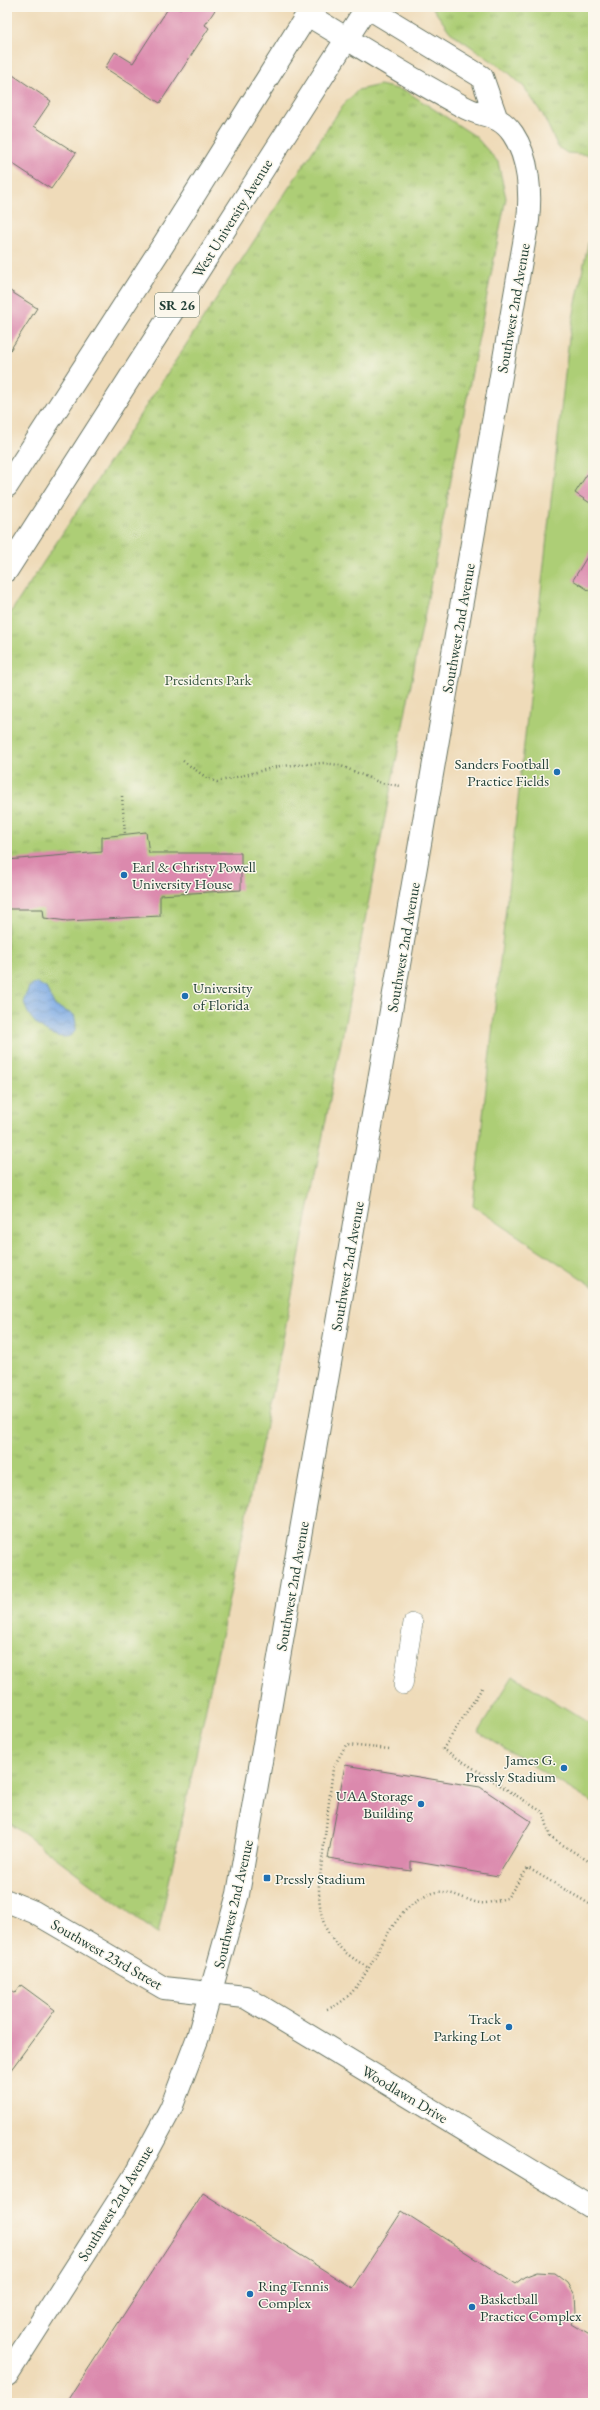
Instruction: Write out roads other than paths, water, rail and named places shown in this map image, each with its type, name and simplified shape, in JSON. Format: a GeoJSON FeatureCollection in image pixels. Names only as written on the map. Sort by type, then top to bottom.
{"type":"FeatureCollection","features":[{"type":"Feature","properties":{"kind":"main road","name":"West University Avenue"},"geometry":{"type":"LineString","coordinates":[[7,570],[367,7]]}},
{"type":"Feature","properties":{"kind":"main road","name":"Southwest 2nd Avenue"},"geometry":{"type":"LineString","coordinates":[[7,2375],[123,2194],[171,2108],[198,2038],[212,1993],[238,1894],[528,220],[529,187],[520,147],[513,134],[496,117],[482,77],[367,7]]}},
{"type":"Feature","properties":{"kind":"main road","name":"Southwest 2nd Avenue"},"geometry":{"type":"LineString","coordinates":[[307,10],[347,38],[464,108],[496,117]]}},
{"type":"Feature","properties":{"kind":"main road","name":"SR 26"},"geometry":{"type":"LineString","coordinates":[[7,486],[172,231],[307,10]]}},
{"type":"Feature","properties":{"kind":"main road","name":"Southwest 23rd Street"},"geometry":{"type":"LineString","coordinates":[[7,1901],[34,1912],[164,1988],[212,1993]]}},
{"type":"Feature","properties":{"kind":"main road","name":"Woodlawn Drive"},"geometry":{"type":"LineString","coordinates":[[212,1993],[245,1997],[593,2208]]}},
{"type":"Feature","properties":{"kind":"lane"},"geometry":{"type":"LineString","coordinates":[[403,1685],[412,1623]]}},
{"type":"Feature","properties":{"kind":"water"},"geometry":{"type":"Polygon","coordinates":[[[36,983],[46,988],[55,1006],[74,1015],[76,1027],[72,1034],[65,1037],[55,1036],[45,1031],[35,1023],[28,1012],[24,1000],[29,987],[36,983]]]}},
{"type":"Feature","properties":{"kind":"place","name":"Sanders Football Practice Fields"},"geometry":{"type":"Point","coordinates":[557,772]}},
{"type":"Feature","properties":{"kind":"place","name":"Earl & Christy Powell University House"},"geometry":{"type":"Point","coordinates":[124,875]}},
{"type":"Feature","properties":{"kind":"place","name":"University of Florida"},"geometry":{"type":"Point","coordinates":[185,996]}},
{"type":"Feature","properties":{"kind":"place","name":"James G. Pressly Stadium"},"geometry":{"type":"Point","coordinates":[564,1768]}},
{"type":"Feature","properties":{"kind":"place","name":"UAA Storage Building"},"geometry":{"type":"Point","coordinates":[421,1804]}},
{"type":"Feature","properties":{"kind":"place","name":"Pressly Stadium"},"geometry":{"type":"Point","coordinates":[267,1878]}},
{"type":"Feature","properties":{"kind":"place","name":"Track Parking Lot"},"geometry":{"type":"Point","coordinates":[509,2027]}},
{"type":"Feature","properties":{"kind":"place","name":"Ring Tennis Complex"},"geometry":{"type":"Point","coordinates":[250,2294]}},
{"type":"Feature","properties":{"kind":"place","name":"Basketball Practice Complex"},"geometry":{"type":"Point","coordinates":[472,2307]}},
{"type":"Feature","properties":{"kind":"park label","name":"Presidents Park"},"geometry":{"type":"Point","coordinates":[208,679]}}]}
